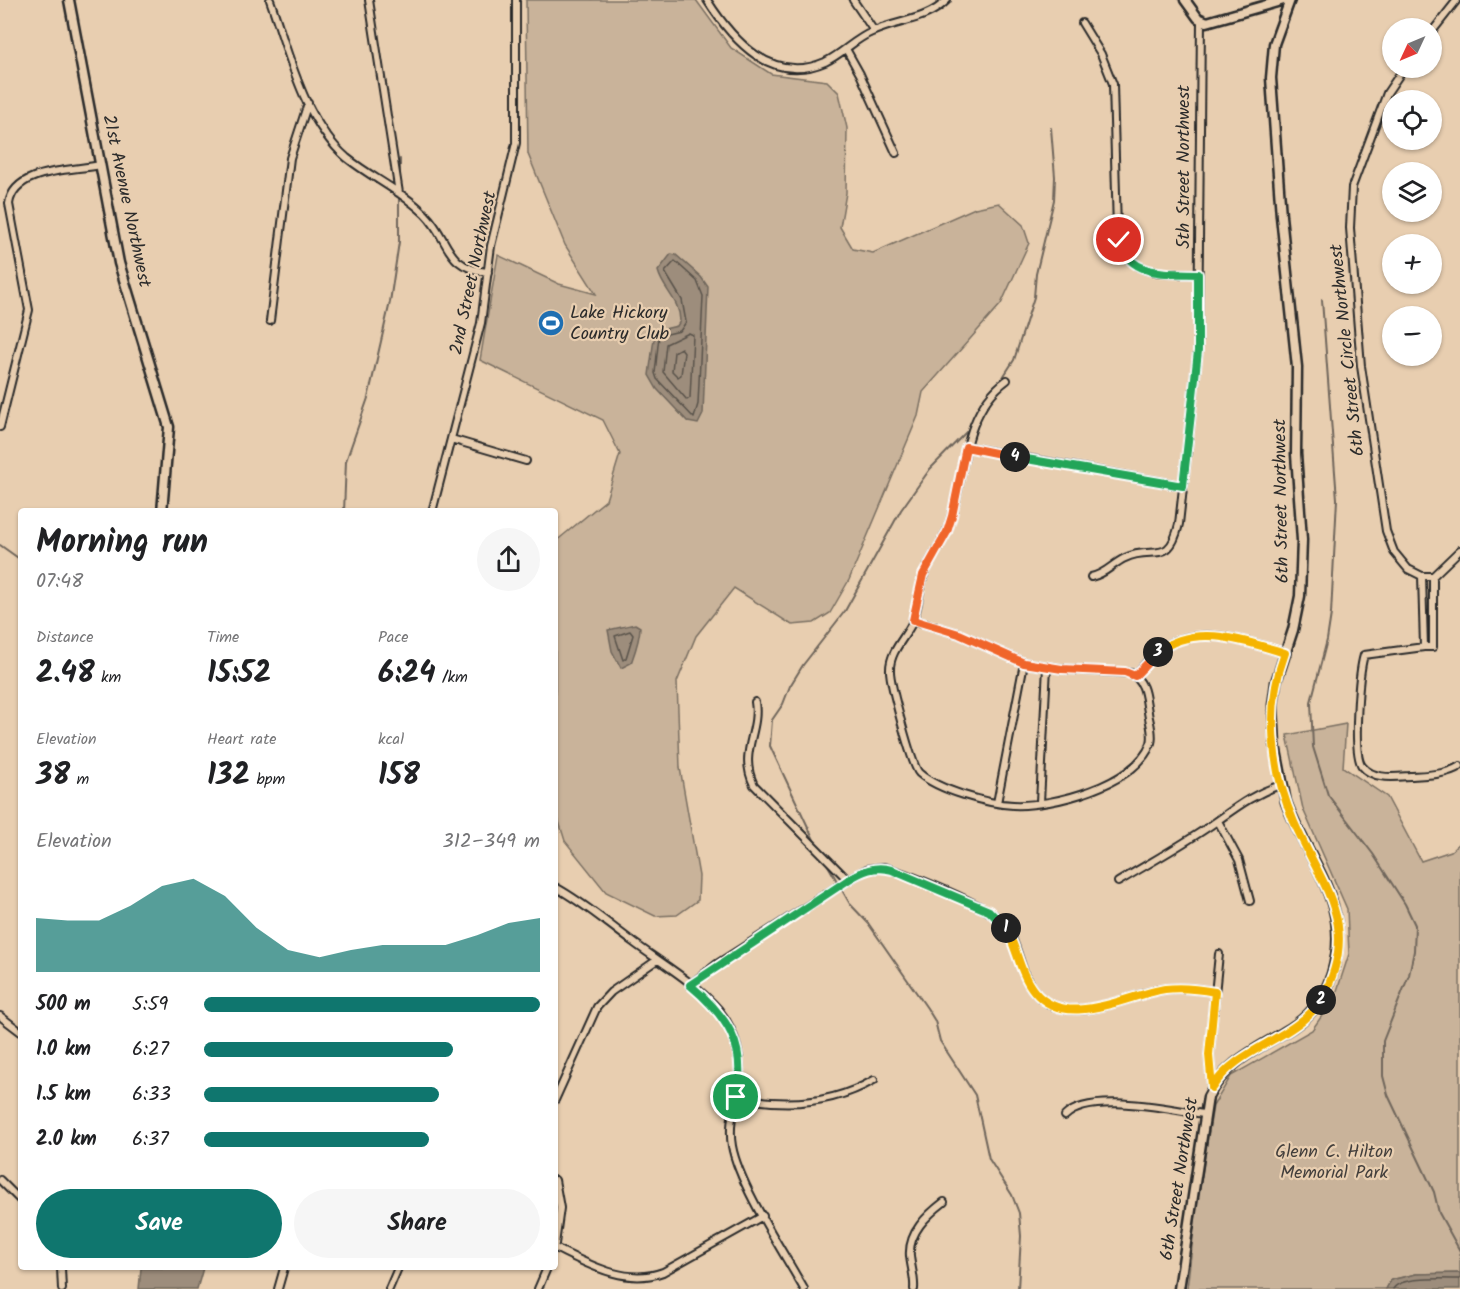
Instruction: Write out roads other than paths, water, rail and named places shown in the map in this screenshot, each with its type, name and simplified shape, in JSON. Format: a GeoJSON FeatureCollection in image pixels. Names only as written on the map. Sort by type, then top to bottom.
{"type":"FeatureCollection","features":[{"type":"Feature","properties":{"kind":"street","name":"21st Avenue Northwest"},"geometry":{"type":"LineString","coordinates":[[69,0],[123,279],[169,427],[162,508]]}},
{"type":"Feature","properties":{"kind":"street"},"geometry":{"type":"LineString","coordinates":[[270,0],[308,103],[322,130],[334,146],[358,166],[399,193],[430,219],[458,262],[471,269],[488,272]]}},
{"type":"Feature","properties":{"kind":"street"},"geometry":{"type":"LineString","coordinates":[[369,0],[399,193]]}},
{"type":"Feature","properties":{"kind":"street","name":"2nd Street Northwest"},"geometry":{"type":"LineString","coordinates":[[433,508],[481,323],[491,246],[516,143],[516,0]]}},
{"type":"Feature","properties":{"kind":"street"},"geometry":{"type":"LineString","coordinates":[[707,0],[746,50],[782,68],[799,69],[814,65],[846,49],[874,31],[932,12],[947,0]]}},
{"type":"Feature","properties":{"kind":"street"},"geometry":{"type":"LineString","coordinates":[[853,0],[874,31]]}},
{"type":"Feature","properties":{"kind":"street"},"geometry":{"type":"LineString","coordinates":[[1185,0],[1201,20],[1214,21],[1284,0]]}},
{"type":"Feature","properties":{"kind":"street","name":"6th Street Northwest"},"geometry":{"type":"LineString","coordinates":[[1179,1289],[1204,1114],[1212,1088],[1232,1064],[1312,1013],[1325,992],[1335,963],[1339,931],[1332,898],[1294,822],[1281,785],[1275,745],[1273,705],[1276,682],[1300,596],[1302,522],[1296,454],[1297,367],[1281,216],[1271,78],[1275,44],[1290,0]]}},
{"type":"Feature","properties":{"kind":"street"},"geometry":{"type":"LineString","coordinates":[[1442,19],[1457,0]]}},
{"type":"Feature","properties":{"kind":"street","name":"5th Street Northwest"},"geometry":{"type":"LineString","coordinates":[[1091,577],[1103,573],[1125,557],[1155,555],[1167,550],[1178,531],[1198,351],[1201,20]]}},
{"type":"Feature","properties":{"kind":"street"},"geometry":{"type":"LineString","coordinates":[[1082,23],[1101,54],[1113,84],[1117,230],[1124,253],[1141,269],[1157,273],[1198,274]]}},
{"type":"Feature","properties":{"kind":"street"},"geometry":{"type":"LineString","coordinates":[[846,49],[896,153]]}},
{"type":"Feature","properties":{"kind":"street","name":"6th Street Circle Northwest"},"geometry":{"type":"LineString","coordinates":[[1397,78],[1387,93],[1352,187],[1350,228],[1361,366],[1386,531],[1394,552],[1402,563],[1422,576]]}},
{"type":"Feature","properties":{"kind":"street"},"geometry":{"type":"LineString","coordinates":[[270,321],[290,158],[308,103]]}},
{"type":"Feature","properties":{"kind":"street"},"geometry":{"type":"LineString","coordinates":[[0,427],[28,310],[9,204],[11,192],[23,181],[100,165]]}},
{"type":"Feature","properties":{"kind":"street"},"geometry":{"type":"LineString","coordinates":[[913,620],[959,634],[1024,663],[1047,667],[1125,672],[1135,676],[1145,688],[1152,740],[1141,758],[1117,780],[1071,797],[1040,802],[1010,805],[961,794],[925,777],[914,766],[890,668],[895,651],[913,620],[923,575],[947,532],[966,447],[992,394],[1007,380]]}},
{"type":"Feature","properties":{"kind":"street"},"geometry":{"type":"LineString","coordinates":[[451,439],[526,461]]}},
{"type":"Feature","properties":{"kind":"street"},"geometry":{"type":"LineString","coordinates":[[966,447],[1183,486]]}},
{"type":"Feature","properties":{"kind":"street"},"geometry":{"type":"LineString","coordinates":[[1424,647],[1422,576],[1433,576],[1460,550]]}},
{"type":"Feature","properties":{"kind":"street"},"geometry":{"type":"LineString","coordinates":[[1433,576],[1433,647],[1364,655],[1358,693],[1356,753],[1362,766],[1375,775],[1430,775],[1460,766]]}},
{"type":"Feature","properties":{"kind":"street"},"geometry":{"type":"LineString","coordinates":[[1135,676],[1164,647],[1184,637],[1236,639],[1285,653]]}},
{"type":"Feature","properties":{"kind":"street"},"geometry":{"type":"LineString","coordinates":[[997,802],[1024,663]]}},
{"type":"Feature","properties":{"kind":"street"},"geometry":{"type":"LineString","coordinates":[[1040,802],[1047,667]]}},
{"type":"Feature","properties":{"kind":"street"},"geometry":{"type":"LineString","coordinates":[[755,702],[756,720],[748,750],[748,771],[754,784],[848,880]]}},
{"type":"Feature","properties":{"kind":"street"},"geometry":{"type":"LineString","coordinates":[[1118,882],[1254,795],[1281,785]]}},
{"type":"Feature","properties":{"kind":"street"},"geometry":{"type":"LineString","coordinates":[[1218,820],[1239,860],[1250,901]]}},
{"type":"Feature","properties":{"kind":"street"},"geometry":{"type":"LineString","coordinates":[[690,985],[848,880],[867,870],[884,867],[989,911],[1004,924],[1031,987],[1040,997],[1056,1006],[1078,1010],[1167,989],[1215,992]]}},
{"type":"Feature","properties":{"kind":"street"},"geometry":{"type":"LineString","coordinates":[[558,888],[570,894],[690,985],[718,1009],[730,1029],[739,1059],[731,1125],[732,1146],[741,1172],[804,1289]]}},
{"type":"Feature","properties":{"kind":"street"},"geometry":{"type":"LineString","coordinates":[[1212,1088],[1209,1055],[1219,954]]}},
{"type":"Feature","properties":{"kind":"street"},"geometry":{"type":"LineString","coordinates":[[558,1093],[597,1007],[611,992],[657,960]]}},
{"type":"Feature","properties":{"kind":"street"},"geometry":{"type":"LineString","coordinates":[[0,1016],[18,1030]]}},
{"type":"Feature","properties":{"kind":"street"},"geometry":{"type":"LineString","coordinates":[[736,1097],[778,1103],[813,1102],[850,1092],[874,1080]]}},
{"type":"Feature","properties":{"kind":"street"},"geometry":{"type":"LineString","coordinates":[[1065,1116],[1079,1107],[1100,1103],[1204,1114]]}},
{"type":"Feature","properties":{"kind":"street"},"geometry":{"type":"LineString","coordinates":[[0,1180],[18,1198]]}},
{"type":"Feature","properties":{"kind":"street"},"geometry":{"type":"LineString","coordinates":[[558,1197],[560,1208],[558,1223]]}},
{"type":"Feature","properties":{"kind":"street"},"geometry":{"type":"LineString","coordinates":[[914,1289],[910,1254],[913,1236],[932,1211],[944,1202]]}},
{"type":"Feature","properties":{"kind":"street"},"geometry":{"type":"LineString","coordinates":[[558,1247],[622,1275],[645,1278],[663,1272],[764,1216]]}},
{"type":"Feature","properties":{"kind":"street"},"geometry":{"type":"LineString","coordinates":[[61,1270],[62,1289]]}},
{"type":"Feature","properties":{"kind":"street"},"geometry":{"type":"LineString","coordinates":[[278,1289],[283,1270]]}},
{"type":"Feature","properties":{"kind":"street"},"geometry":{"type":"LineString","coordinates":[[388,1289],[397,1270]]}},
{"type":"Feature","properties":{"kind":"street"},"geometry":{"type":"LineString","coordinates":[[538,1289],[546,1270]]}},
{"type":"Feature","properties":{"kind":"water"},"geometry":{"type":"Polygon","coordinates":[[[671,254],[676,255],[701,277],[708,287],[703,414],[698,424],[688,422],[657,389],[649,375],[655,331],[677,326],[680,321],[677,307],[658,271],[671,254]]]}},
{"type":"Feature","properties":{"kind":"water"},"geometry":{"type":"Polygon","coordinates":[[[635,624],[640,627],[636,650],[631,663],[621,668],[612,651],[608,630],[635,624]]]}},
{"type":"Feature","properties":{"kind":"water"},"geometry":{"type":"Polygon","coordinates":[[[141,1270],[202,1270],[197,1289],[139,1289],[141,1270]]]}},
{"type":"Feature","properties":{"kind":"water"},"geometry":{"type":"Polygon","coordinates":[[[1460,1273],[1460,1289],[1386,1289],[1391,1280],[1416,1274],[1460,1273]]]}},
{"type":"Feature","properties":{"kind":"waterway"},"geometry":{"type":"LineString","coordinates":[[998,385],[1014,360],[1034,297],[1036,274],[1054,200],[1055,177],[1051,128]]}},
{"type":"Feature","properties":{"kind":"waterway"},"geometry":{"type":"LineString","coordinates":[[400,159],[400,180]]}},
{"type":"Feature","properties":{"kind":"waterway"},"geometry":{"type":"LineString","coordinates":[[344,508],[346,461],[368,398],[390,302],[399,242],[399,195]]}},
{"type":"Feature","properties":{"kind":"waterway"},"geometry":{"type":"LineString","coordinates":[[1322,300],[1337,499],[1331,614],[1327,640],[1311,702],[1313,747],[1328,795],[1373,854],[1405,904],[1415,925],[1414,951],[1409,975],[1383,1041],[1383,1076],[1388,1095],[1434,1192],[1439,1213],[1460,1251]]}},
{"type":"Feature","properties":{"kind":"waterway"},"geometry":{"type":"LineString","coordinates":[[816,844],[770,746],[772,720],[803,665],[845,611],[901,510],[930,469],[971,427]]}},
{"type":"Feature","properties":{"kind":"waterway"},"geometry":{"type":"LineString","coordinates":[[0,545],[18,558]]}},
{"type":"Feature","properties":{"kind":"waterway"},"geometry":{"type":"LineString","coordinates":[[826,862],[850,904],[868,923],[927,1008],[935,1021],[940,1041],[975,1095],[989,1159],[1012,1195],[1019,1213],[1021,1236],[1018,1289]]}},
{"type":"Feature","properties":{"kind":"place","name":"Lake Hickory Country Club"},"geometry":{"type":"Point","coordinates":[551,323]}},
{"type":"Feature","properties":{"kind":"park label","name":"Glenn C. Hilton Memorial Park"},"geometry":{"type":"Point","coordinates":[1334,1162]}}]}
